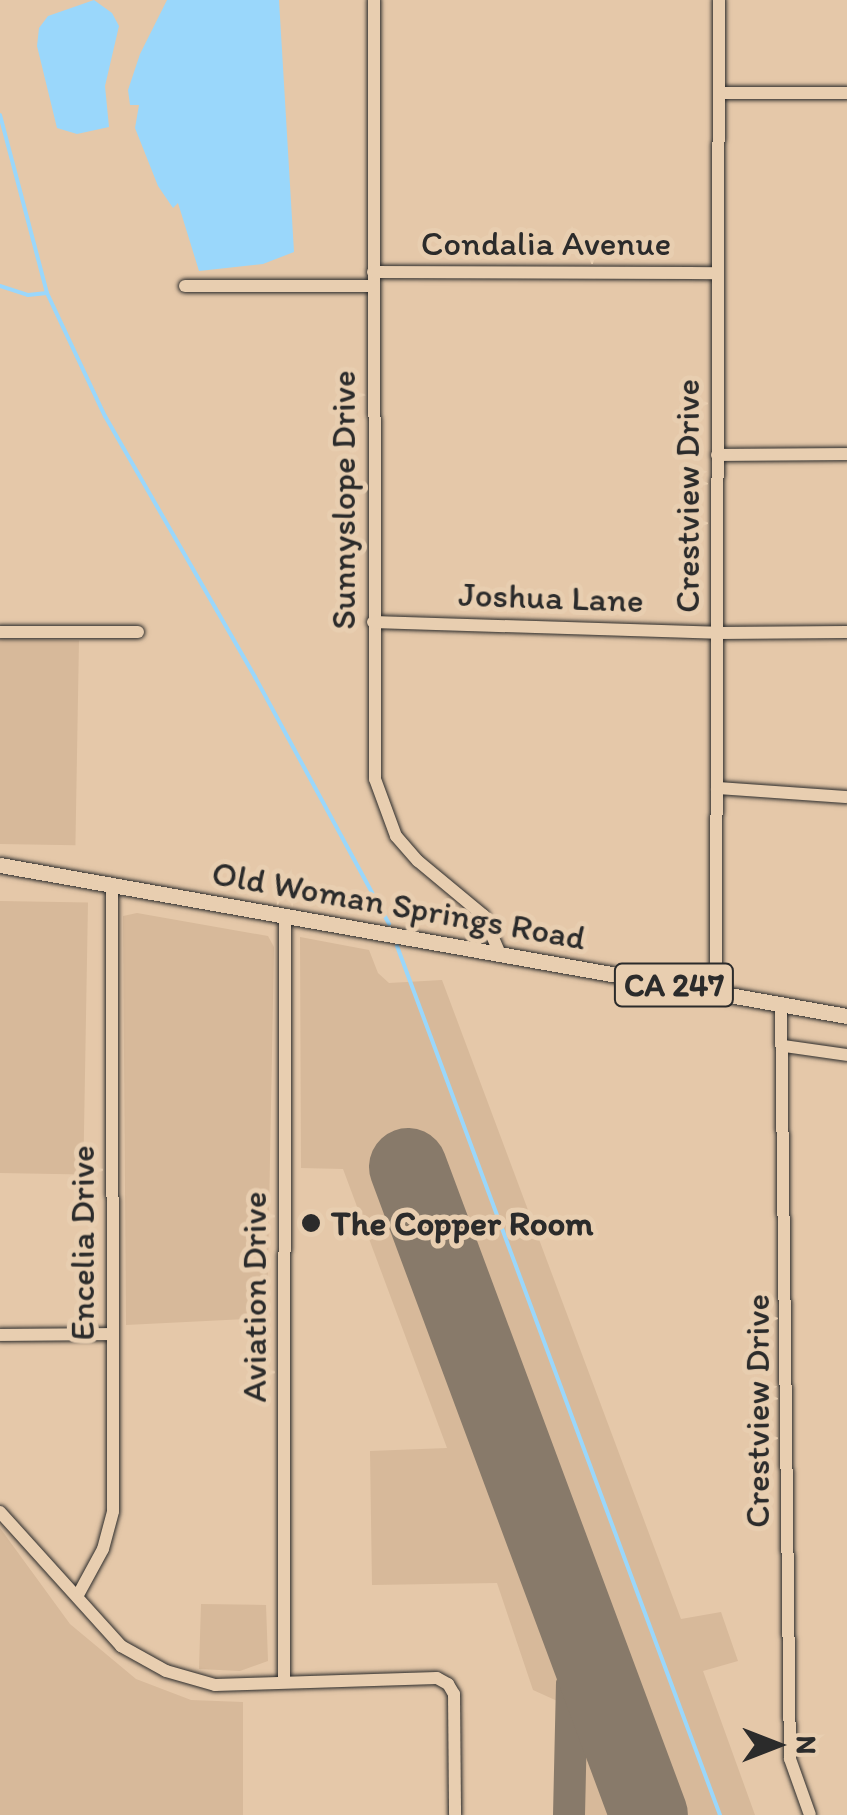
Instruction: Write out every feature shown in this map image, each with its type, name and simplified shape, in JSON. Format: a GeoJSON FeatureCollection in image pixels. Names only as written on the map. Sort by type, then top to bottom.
{"type":"FeatureCollection","features":[{"type":"Feature","properties":{"kind":"main road","name":"Old Woman Springs Road"},"geometry":{"type":"LineString","coordinates":[[0,865],[847,1016]]}},
{"type":"Feature","properties":{"kind":"street","name":"Sunnyslope Drive"},"geometry":{"type":"LineString","coordinates":[[374,0],[372,751],[386,815],[418,861],[483,915],[500,954]]}},
{"type":"Feature","properties":{"kind":"street","name":"Crestview Drive"},"geometry":{"type":"LineString","coordinates":[[716,992],[719,0]]}},
{"type":"Feature","properties":{"kind":"street"},"geometry":{"type":"LineString","coordinates":[[719,93],[847,93]]}},
{"type":"Feature","properties":{"kind":"street","name":"Condalia Avenue"},"geometry":{"type":"LineString","coordinates":[[184,286],[718,273]]}},
{"type":"Feature","properties":{"kind":"street"},"geometry":{"type":"LineString","coordinates":[[718,455],[847,454]]}},
{"type":"Feature","properties":{"kind":"street","name":"Joshua Lane"},"geometry":{"type":"LineString","coordinates":[[372,622],[717,633],[847,632]]}},
{"type":"Feature","properties":{"kind":"street"},"geometry":{"type":"LineString","coordinates":[[0,632],[138,632]]}},
{"type":"Feature","properties":{"kind":"street"},"geometry":{"type":"LineString","coordinates":[[717,788],[847,797]]}},
{"type":"Feature","properties":{"kind":"street","name":"Encelia Drive"},"geometry":{"type":"LineString","coordinates":[[78,1595],[103,1548],[114,1511],[112,884]]}},
{"type":"Feature","properties":{"kind":"street","name":"Aviation Drive"},"geometry":{"type":"LineString","coordinates":[[284,1680],[285,915]]}},
{"type":"Feature","properties":{"kind":"street","name":"Crestview Drive"},"geometry":{"type":"LineString","coordinates":[[781,1004],[790,1759],[810,1815]]}},
{"type":"Feature","properties":{"kind":"street"},"geometry":{"type":"LineString","coordinates":[[784,1046],[847,1055]]}},
{"type":"Feature","properties":{"kind":"street"},"geometry":{"type":"LineString","coordinates":[[0,1335],[112,1334]]}},
{"type":"Feature","properties":{"kind":"street"},"geometry":{"type":"LineString","coordinates":[[0,1512],[122,1646],[166,1671],[216,1684],[437,1678],[448,1684],[454,1694],[454,1815]]}},
{"type":"Feature","properties":{"kind":"shaded area"},"geometry":{"type":"Polygon","coordinates":[[[0,639],[79,640],[75,845],[0,844],[0,639]]]}},
{"type":"Feature","properties":{"kind":"shaded area"},"geometry":{"type":"Polygon","coordinates":[[[0,901],[88,903],[83,1174],[0,1173],[0,901]]]}},
{"type":"Feature","properties":{"kind":"shaded area"},"geometry":{"type":"Polygon","coordinates":[[[137,913],[268,936],[274,947],[267,1318],[126,1325],[123,916],[137,913]]]}},
{"type":"Feature","properties":{"kind":"shaded area"},"geometry":{"type":"Polygon","coordinates":[[[300,937],[369,950],[378,973],[389,983],[442,980],[681,1619],[721,1612],[738,1661],[703,1671],[755,1815],[564,1815],[564,1704],[533,1690],[497,1583],[372,1585],[370,1451],[447,1448],[343,1169],[301,1168],[300,937]]]}},
{"type":"Feature","properties":{"kind":"shaded area"},"geometry":{"type":"Polygon","coordinates":[[[0,1528],[70,1624],[136,1679],[191,1700],[243,1702],[243,1815],[0,1815],[0,1528]]]}},
{"type":"Feature","properties":{"kind":"shaded area"},"geometry":{"type":"Polygon","coordinates":[[[201,1604],[266,1605],[268,1661],[240,1671],[199,1669],[201,1604]]]}},
{"type":"Feature","properties":{"kind":"water"},"geometry":{"type":"Polygon","coordinates":[[[94,0],[112,13],[119,26],[105,86],[109,127],[77,134],[57,128],[37,46],[39,28],[48,16],[94,0]]]}},
{"type":"Feature","properties":{"kind":"water"},"geometry":{"type":"Polygon","coordinates":[[[167,0],[279,0],[294,252],[263,264],[199,271],[178,203],[173,208],[158,186],[135,128],[139,105],[130,105],[128,90],[140,54],[167,0]]]}},
{"type":"Feature","properties":{"kind":"waterway"},"geometry":{"type":"LineString","coordinates":[[0,115],[47,293],[105,416],[255,677],[389,924]]}},
{"type":"Feature","properties":{"kind":"waterway"},"geometry":{"type":"LineString","coordinates":[[0,286],[28,295],[47,293]]}},
{"type":"Feature","properties":{"kind":"waterway"},"geometry":{"type":"LineString","coordinates":[[397,946],[720,1815]]}},
{"type":"Feature","properties":{"kind":"taxiway"},"geometry":{"type":"LineString","coordinates":[[569,1815],[572,1685],[577,1673],[593,1665]]}},
{"type":"Feature","properties":{"kind":"runway"},"geometry":{"type":"LineString","coordinates":[[408,1167],[649,1815]]}},
{"type":"Feature","properties":{"kind":"place","name":"The Copper Room"},"geometry":{"type":"Point","coordinates":[311,1223]}}]}
